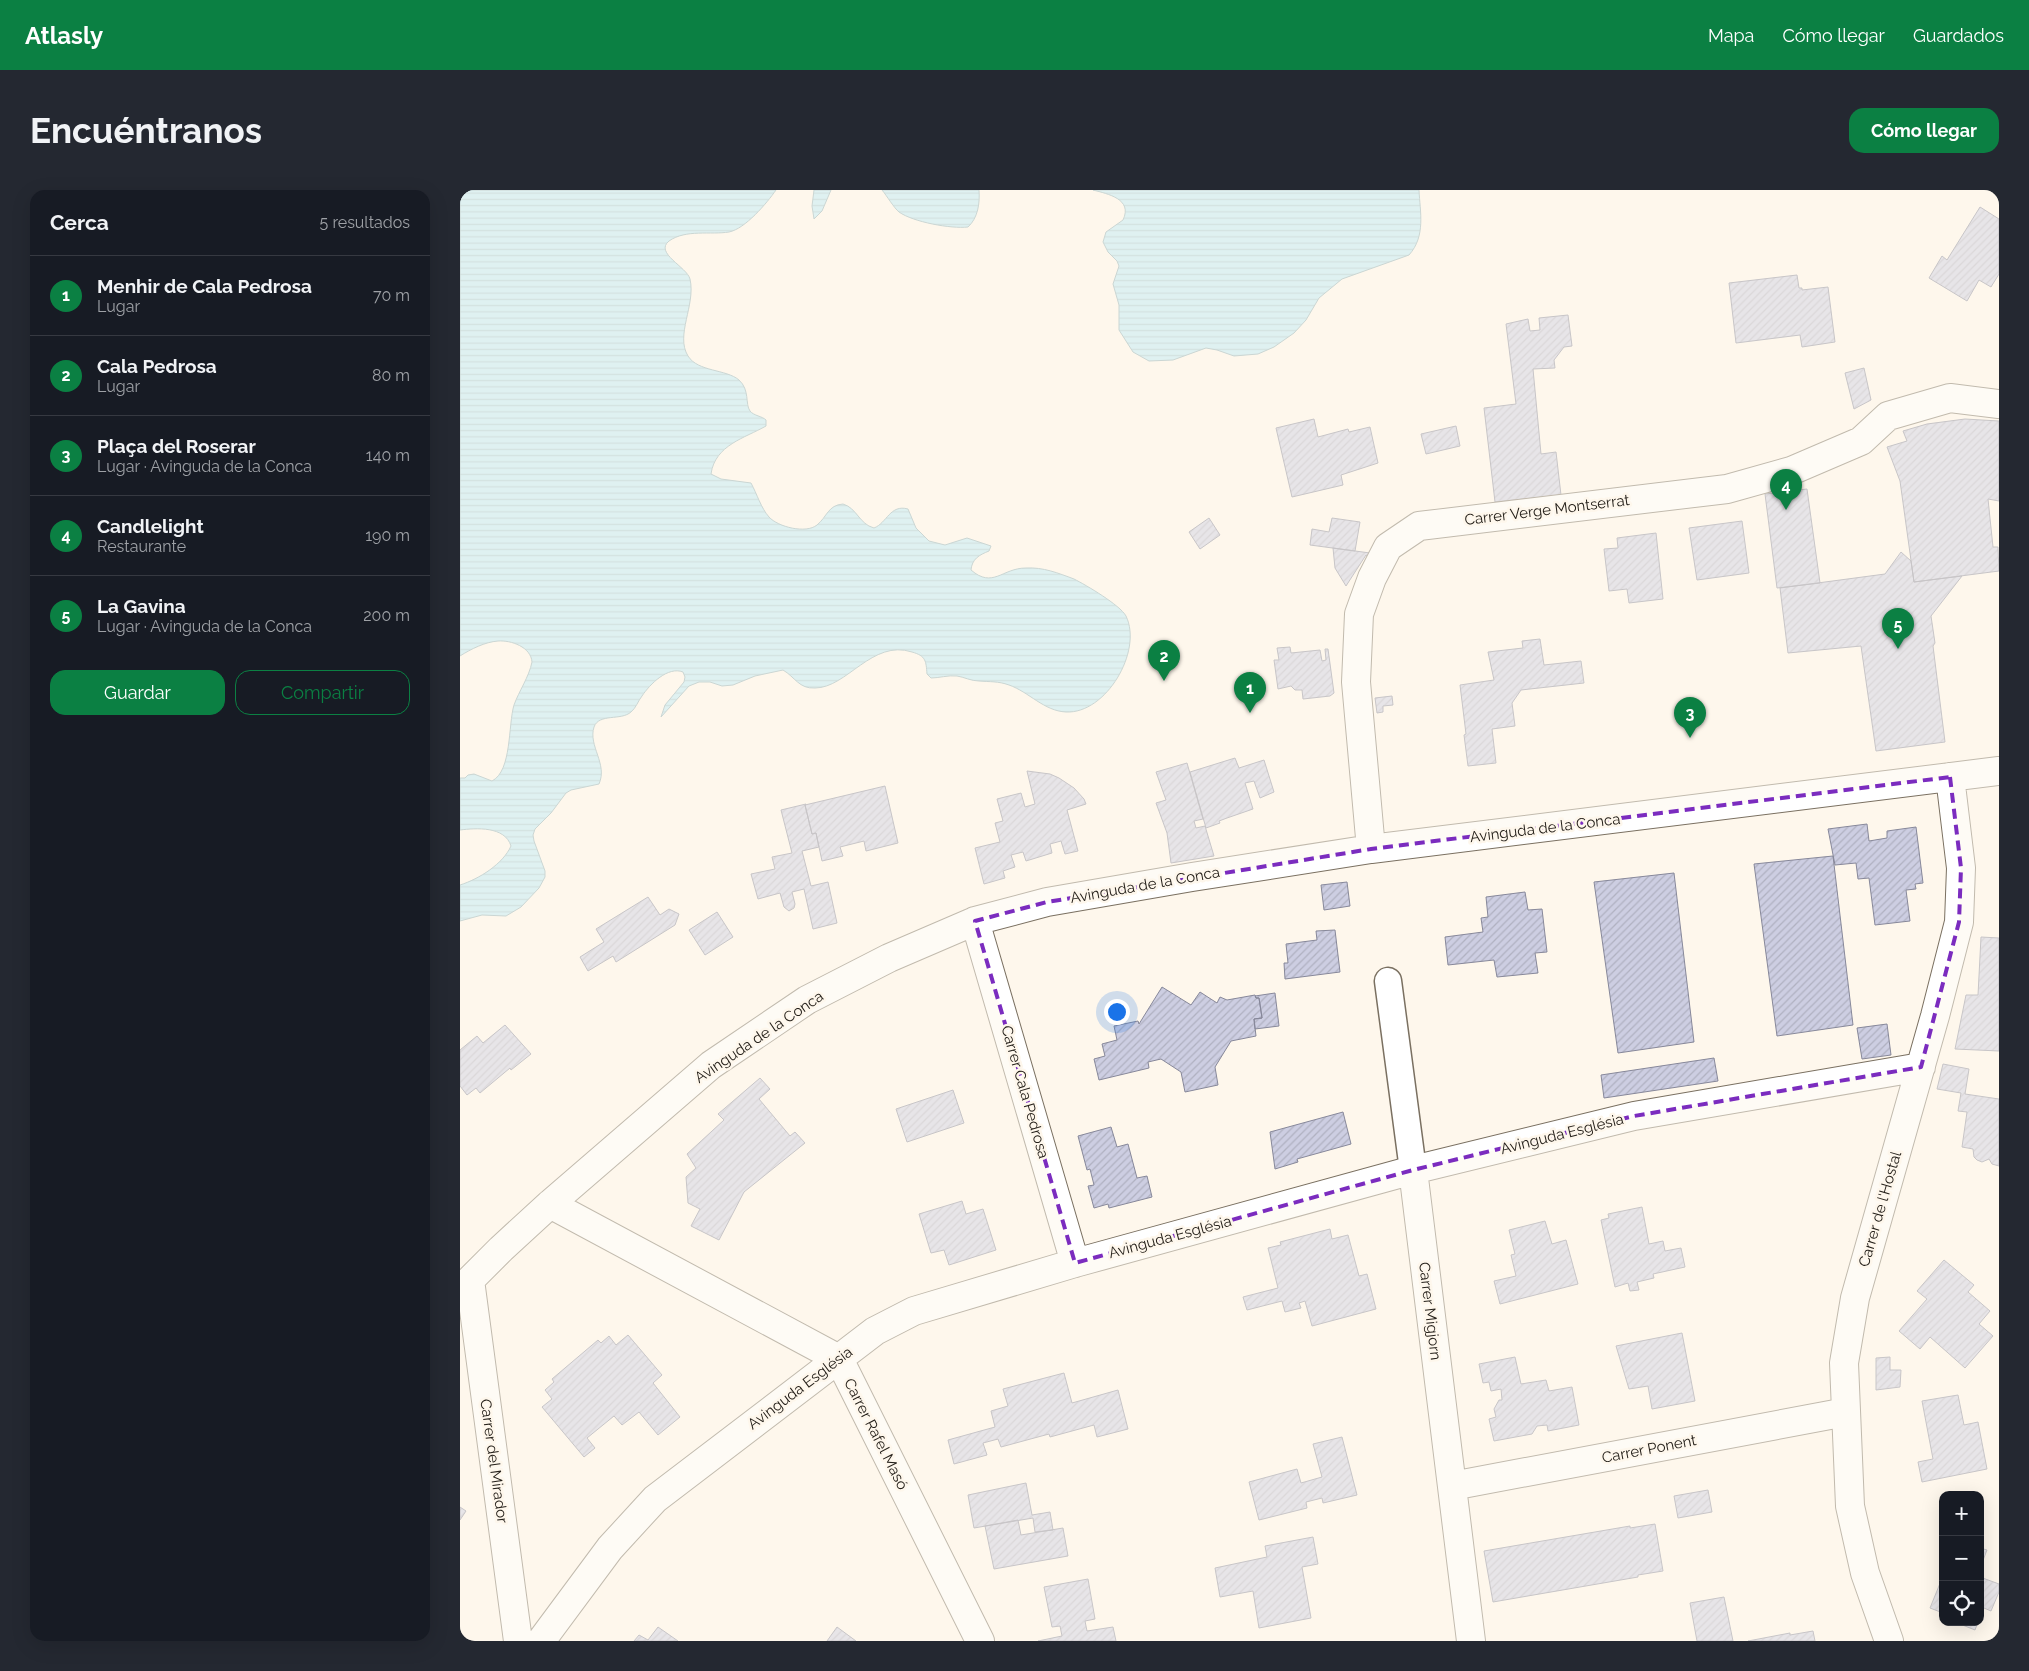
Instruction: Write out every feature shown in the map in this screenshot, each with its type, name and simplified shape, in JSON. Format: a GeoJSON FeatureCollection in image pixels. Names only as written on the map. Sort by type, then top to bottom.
{"type":"FeatureCollection","features":[{"type":"Feature","properties":{"kind":"street","name":"Carrer Verge Montserrat"},"geometry":{"type":"LineString","coordinates":[[1371,849],[1356,682],[1357,653],[1360,614],[1372,578],[1388,547],[1419,526],[1727,490],[1791,470],[1861,441],[1888,416],[1950,398],[1999,404]]}},
{"type":"Feature","properties":{"kind":"street","name":"Avinguda de la Conca"},"geometry":{"type":"LineString","coordinates":[[465,1285],[550,1204],[711,1065],[807,1000],[889,958],[975,922],[1047,902],[1371,849],[1999,771]]}},
{"type":"Feature","properties":{"kind":"street","name":"Carrer de l'Hostal"},"geometry":{"type":"LineString","coordinates":[[1889,1641],[1865,1573],[1850,1506],[1844,1363],[1855,1298],[1921,1067],[1959,922],[1961,868],[1950,777]]}},
{"type":"Feature","properties":{"kind":"street","name":"Carrer Cala Pedrosa"},"geometry":{"type":"LineString","coordinates":[[975,922],[1076,1263]]}},
{"type":"Feature","properties":{"kind":"street","name":"Carrer Migjorn"},"geometry":{"type":"LineString","coordinates":[[1388,981],[1471,1641]]}},
{"type":"Feature","properties":{"kind":"street","name":"Avinguda Església"},"geometry":{"type":"LineString","coordinates":[[541,1641],[610,1548],[655,1498],[721,1446],[875,1331],[914,1310],[1413,1170],[1634,1116],[1921,1067]]}},
{"type":"Feature","properties":{"kind":"street","name":"Carrer Rafel Masó"},"geometry":{"type":"LineString","coordinates":[[550,1204],[838,1359],[980,1641]]}},
{"type":"Feature","properties":{"kind":"street","name":"Carrer del Mirador"},"geometry":{"type":"LineString","coordinates":[[465,1285],[518,1641]]}},
{"type":"Feature","properties":{"kind":"street","name":"Carrer Ponent"},"geometry":{"type":"LineString","coordinates":[[1452,1486],[1846,1412]]}},
{"type":"Feature","properties":{"kind":"highlighted area"},"geometry":{"type":"Polygon","coordinates":[[[1950,777],[1961,868],[1959,922],[1921,1067],[1634,1116],[1413,1170],[1075,1263],[975,921],[1047,902],[1371,849],[1950,777]]]}},
{"type":"Feature","properties":{"kind":"water"},"geometry":{"type":"Polygon","coordinates":[[[460,190],[776,190],[755,215],[735,230],[722,233],[683,235],[669,241],[665,246],[668,255],[688,274],[690,279],[690,299],[684,339],[688,356],[698,365],[733,376],[739,380],[745,388],[750,411],[766,420],[766,426],[725,449],[718,456],[711,474],[721,479],[751,483],[769,517],[773,521],[785,526],[799,529],[812,528],[831,509],[843,504],[852,509],[865,523],[874,528],[893,511],[902,508],[908,509],[916,528],[929,541],[945,545],[967,538],[991,546],[989,551],[974,560],[971,570],[986,578],[992,578],[1018,569],[1038,568],[1074,579],[1117,606],[1126,616],[1130,630],[1125,662],[1107,692],[1095,703],[1081,710],[1058,711],[1005,684],[976,681],[957,676],[931,678],[927,674],[926,662],[923,657],[912,652],[898,650],[884,652],[838,681],[827,686],[815,688],[801,685],[783,670],[755,676],[733,685],[722,686],[710,682],[699,682],[689,686],[661,717],[665,705],[684,682],[683,672],[671,672],[660,677],[650,686],[634,709],[627,715],[605,718],[600,720],[594,727],[594,741],[601,769],[599,784],[571,790],[566,793],[551,813],[535,829],[534,841],[545,871],[545,877],[539,888],[521,907],[506,916],[482,915],[460,921],[460,885],[490,870],[502,859],[511,846],[508,839],[496,832],[482,829],[460,830],[460,778],[474,774],[492,781],[503,768],[514,705],[532,662],[531,657],[524,648],[514,643],[503,641],[483,644],[460,656],[460,190]]]}},
{"type":"Feature","properties":{"kind":"water"},"geometry":{"type":"Polygon","coordinates":[[[814,190],[831,190],[822,211],[814,219],[812,206],[814,190]]]}},
{"type":"Feature","properties":{"kind":"water"},"geometry":{"type":"Polygon","coordinates":[[[882,190],[979,190],[979,205],[974,219],[968,227],[942,226],[905,216],[895,208],[882,190]]]}},
{"type":"Feature","properties":{"kind":"water"},"geometry":{"type":"Polygon","coordinates":[[[1093,190],[1419,190],[1421,224],[1418,240],[1409,255],[1342,279],[1319,298],[1306,320],[1294,333],[1274,347],[1258,354],[1234,356],[1206,348],[1173,360],[1149,361],[1133,352],[1119,330],[1119,305],[1113,284],[1119,266],[1103,242],[1106,232],[1123,220],[1125,207],[1122,202],[1112,196],[1093,190]]]}},
{"type":"Feature","properties":{"kind":"building"},"geometry":{"type":"Polygon","coordinates":[[[1980,207],[1999,219],[1999,274],[1991,287],[1979,280],[1967,301],[1929,278],[1942,256],[1947,260],[1980,207]]]}},
{"type":"Feature","properties":{"kind":"building"},"geometry":{"type":"Polygon","coordinates":[[[1797,275],[1799,288],[1802,288],[1802,290],[1828,287],[1835,342],[1802,347],[1800,335],[1736,343],[1729,283],[1797,275]]]}},
{"type":"Feature","properties":{"kind":"building"},"geometry":{"type":"Polygon","coordinates":[[[1568,315],[1572,346],[1564,347],[1554,360],[1555,368],[1533,369],[1541,454],[1556,452],[1561,495],[1495,502],[1484,408],[1516,404],[1506,324],[1528,319],[1530,331],[1540,330],[1539,318],[1568,315]]]}},
{"type":"Feature","properties":{"kind":"building"},"geometry":{"type":"Polygon","coordinates":[[[1864,368],[1871,400],[1854,409],[1845,373],[1864,368]]]}},
{"type":"Feature","properties":{"kind":"building"},"geometry":{"type":"Polygon","coordinates":[[[1314,419],[1318,437],[1348,429],[1349,432],[1370,427],[1378,463],[1341,475],[1343,485],[1292,497],[1276,428],[1314,419]]]}},
{"type":"Feature","properties":{"kind":"building"},"geometry":{"type":"Polygon","coordinates":[[[1965,419],[1999,421],[1999,501],[1988,499],[1993,547],[1998,547],[1999,571],[1914,582],[1900,481],[1887,447],[1907,441],[1903,431],[1927,424],[1965,419]]]}},
{"type":"Feature","properties":{"kind":"building"},"geometry":{"type":"Polygon","coordinates":[[[1456,426],[1460,446],[1426,454],[1421,434],[1456,426]]]}},
{"type":"Feature","properties":{"kind":"building"},"geometry":{"type":"Polygon","coordinates":[[[1807,489],[1820,583],[1777,588],[1765,494],[1807,489]]]}},
{"type":"Feature","properties":{"kind":"building"},"geometry":{"type":"Polygon","coordinates":[[[1209,518],[1220,535],[1200,549],[1189,532],[1209,518]]]}},
{"type":"Feature","properties":{"kind":"building"},"geometry":{"type":"Polygon","coordinates":[[[1332,518],[1360,522],[1355,551],[1310,545],[1312,529],[1329,532],[1332,518]]]}},
{"type":"Feature","properties":{"kind":"building"},"geometry":{"type":"Polygon","coordinates":[[[1742,521],[1749,573],[1697,580],[1689,528],[1742,521]]]}},
{"type":"Feature","properties":{"kind":"building"},"geometry":{"type":"Polygon","coordinates":[[[1656,533],[1663,599],[1629,603],[1627,589],[1609,591],[1604,549],[1618,548],[1617,538],[1656,533]]]}},
{"type":"Feature","properties":{"kind":"building"},"geometry":{"type":"Polygon","coordinates":[[[1333,548],[1370,553],[1368,556],[1366,555],[1346,586],[1335,568],[1333,548]]]}},
{"type":"Feature","properties":{"kind":"building"},"geometry":{"type":"Polygon","coordinates":[[[1901,552],[1911,561],[1914,582],[1962,576],[1931,616],[1945,742],[1876,751],[1861,646],[1788,653],[1780,588],[1885,574],[1901,552]]]}},
{"type":"Feature","properties":{"kind":"building"},"geometry":{"type":"Polygon","coordinates":[[[1540,639],[1544,665],[1581,661],[1584,683],[1521,690],[1512,703],[1515,726],[1492,729],[1496,763],[1468,766],[1460,685],[1494,680],[1488,652],[1523,648],[1522,641],[1540,639]]]}},
{"type":"Feature","properties":{"kind":"building"},"geometry":{"type":"Polygon","coordinates":[[[1290,647],[1291,653],[1320,650],[1322,661],[1326,660],[1325,649],[1328,649],[1334,693],[1330,696],[1303,699],[1302,690],[1295,690],[1291,686],[1278,689],[1274,660],[1279,660],[1277,648],[1290,647]]]}},
{"type":"Feature","properties":{"kind":"building"},"geometry":{"type":"Polygon","coordinates":[[[1392,696],[1393,705],[1383,706],[1383,712],[1377,713],[1375,698],[1392,696]]]}},
{"type":"Feature","properties":{"kind":"building"},"geometry":{"type":"Polygon","coordinates":[[[1235,758],[1239,768],[1264,760],[1274,792],[1260,798],[1254,781],[1245,783],[1253,809],[1219,821],[1220,823],[1206,828],[1190,772],[1235,758]]]}},
{"type":"Feature","properties":{"kind":"building"},"geometry":{"type":"Polygon","coordinates":[[[1187,763],[1203,819],[1194,821],[1196,828],[1205,826],[1214,856],[1171,863],[1167,833],[1156,803],[1166,800],[1156,772],[1187,763]]]}},
{"type":"Feature","properties":{"kind":"building"},"geometry":{"type":"Polygon","coordinates":[[[1027,771],[1050,774],[1059,778],[1074,788],[1084,799],[1086,804],[1067,810],[1078,851],[1065,854],[1061,841],[1050,844],[1052,853],[1026,861],[1023,852],[1011,855],[1015,867],[1003,871],[1005,878],[984,884],[975,848],[1000,842],[995,823],[1003,821],[997,799],[1021,793],[1025,807],[1035,804],[1027,771]]]}},
{"type":"Feature","properties":{"kind":"building"},"geometry":{"type":"Polygon","coordinates":[[[885,786],[898,843],[866,851],[864,841],[840,847],[843,856],[822,861],[816,833],[812,834],[805,805],[885,786]]]}},
{"type":"Feature","properties":{"kind":"building"},"geometry":{"type":"Polygon","coordinates":[[[806,804],[812,834],[816,833],[819,847],[802,851],[811,886],[828,882],[837,923],[813,929],[804,889],[792,892],[795,904],[794,908],[789,911],[784,907],[780,893],[758,899],[751,874],[775,869],[772,857],[792,853],[781,810],[806,804]]]}},
{"type":"Feature","properties":{"kind":"building"},"geometry":{"type":"Polygon","coordinates":[[[1867,824],[1869,841],[1887,838],[1887,831],[1916,827],[1923,883],[1915,884],[1916,889],[1906,890],[1910,921],[1875,925],[1869,878],[1858,879],[1856,863],[1835,865],[1828,829],[1867,824]]]}},
{"type":"Feature","properties":{"kind":"building"},"geometry":{"type":"Polygon","coordinates":[[[1833,856],[1853,1025],[1777,1036],[1754,864],[1833,856]]]}},
{"type":"Feature","properties":{"kind":"building"},"geometry":{"type":"Polygon","coordinates":[[[1674,873],[1694,1042],[1618,1053],[1594,882],[1674,873]]]}},
{"type":"Feature","properties":{"kind":"building"},"geometry":{"type":"Polygon","coordinates":[[[1347,882],[1350,906],[1324,910],[1321,885],[1347,882]]]}},
{"type":"Feature","properties":{"kind":"building"},"geometry":{"type":"Polygon","coordinates":[[[1525,892],[1528,910],[1542,909],[1547,952],[1535,953],[1538,973],[1497,977],[1494,960],[1448,965],[1445,937],[1483,932],[1481,918],[1488,917],[1486,897],[1525,892]]]}},
{"type":"Feature","properties":{"kind":"building"},"geometry":{"type":"Polygon","coordinates":[[[648,897],[660,915],[669,909],[679,914],[675,925],[616,962],[613,956],[588,971],[580,957],[604,942],[596,929],[648,897]]]}},
{"type":"Feature","properties":{"kind":"building"},"geometry":{"type":"Polygon","coordinates":[[[717,912],[733,937],[705,955],[689,930],[717,912]]]}},
{"type":"Feature","properties":{"kind":"building"},"geometry":{"type":"Polygon","coordinates":[[[1335,930],[1340,972],[1285,979],[1284,963],[1288,963],[1286,944],[1317,940],[1316,931],[1335,930]]]}},
{"type":"Feature","properties":{"kind":"building"},"geometry":{"type":"Polygon","coordinates":[[[1981,937],[1999,938],[1999,1051],[1955,1049],[1966,995],[1978,995],[1981,937]]]}},
{"type":"Feature","properties":{"kind":"building"},"geometry":{"type":"Polygon","coordinates":[[[1162,987],[1191,1005],[1200,992],[1217,1003],[1220,997],[1227,1000],[1255,995],[1256,998],[1259,998],[1262,1018],[1254,1019],[1256,1036],[1231,1041],[1215,1067],[1218,1085],[1185,1092],[1181,1072],[1161,1059],[1148,1062],[1149,1068],[1099,1080],[1094,1059],[1105,1056],[1102,1044],[1117,1040],[1114,1026],[1138,1021],[1139,1024],[1162,987]]]}},
{"type":"Feature","properties":{"kind":"building"},"geometry":{"type":"Polygon","coordinates":[[[1275,993],[1279,1026],[1255,1029],[1254,1019],[1262,1018],[1259,998],[1255,996],[1275,993]]]}},
{"type":"Feature","properties":{"kind":"building"},"geometry":{"type":"Polygon","coordinates":[[[1887,1024],[1891,1055],[1862,1059],[1857,1028],[1887,1024]]]}},
{"type":"Feature","properties":{"kind":"building"},"geometry":{"type":"Polygon","coordinates":[[[505,1025],[531,1054],[511,1070],[510,1068],[480,1093],[476,1088],[467,1095],[460,1086],[460,1050],[477,1036],[483,1043],[505,1025]]]}},
{"type":"Feature","properties":{"kind":"building"},"geometry":{"type":"Polygon","coordinates":[[[1714,1058],[1718,1081],[1604,1098],[1601,1075],[1714,1058]]]}},
{"type":"Feature","properties":{"kind":"building"},"geometry":{"type":"Polygon","coordinates":[[[1943,1064],[1969,1069],[1965,1094],[1999,1099],[1999,1166],[1992,1164],[1989,1159],[1982,1162],[1977,1160],[1974,1157],[1973,1149],[1962,1147],[1967,1112],[1958,1111],[1961,1093],[1937,1089],[1943,1064]]]}},
{"type":"Feature","properties":{"kind":"building"},"geometry":{"type":"Polygon","coordinates":[[[760,1078],[770,1089],[759,1099],[790,1136],[795,1132],[805,1143],[744,1192],[719,1240],[691,1226],[700,1209],[688,1203],[686,1177],[696,1168],[687,1154],[724,1120],[718,1114],[760,1078]]]}},
{"type":"Feature","properties":{"kind":"building"},"geometry":{"type":"Polygon","coordinates":[[[953,1090],[964,1123],[907,1142],[896,1109],[953,1090]]]}},
{"type":"Feature","properties":{"kind":"building"},"geometry":{"type":"Polygon","coordinates":[[[1343,1112],[1351,1144],[1297,1159],[1298,1162],[1275,1169],[1270,1132],[1343,1112]]]}},
{"type":"Feature","properties":{"kind":"building"},"geometry":{"type":"Polygon","coordinates":[[[1111,1127],[1117,1147],[1128,1144],[1137,1178],[1147,1176],[1152,1197],[1109,1208],[1108,1204],[1094,1208],[1088,1186],[1094,1185],[1090,1169],[1087,1170],[1078,1136],[1111,1127]]]}},
{"type":"Feature","properties":{"kind":"building"},"geometry":{"type":"Polygon","coordinates":[[[962,1201],[966,1214],[983,1209],[996,1250],[949,1265],[944,1250],[931,1253],[919,1214],[962,1201]]]}},
{"type":"Feature","properties":{"kind":"building"},"geometry":{"type":"Polygon","coordinates":[[[1642,1207],[1649,1244],[1663,1241],[1665,1251],[1681,1248],[1685,1267],[1653,1274],[1654,1278],[1637,1282],[1639,1290],[1630,1291],[1628,1283],[1615,1287],[1601,1220],[1609,1218],[1608,1214],[1642,1207]]]}},
{"type":"Feature","properties":{"kind":"building"},"geometry":{"type":"Polygon","coordinates":[[[1545,1221],[1552,1244],[1566,1240],[1578,1284],[1500,1304],[1494,1281],[1516,1276],[1511,1255],[1515,1254],[1509,1230],[1545,1221]]]}},
{"type":"Feature","properties":{"kind":"building"},"geometry":{"type":"Polygon","coordinates":[[[1330,1229],[1332,1239],[1348,1235],[1359,1276],[1367,1274],[1376,1309],[1312,1326],[1305,1301],[1299,1303],[1301,1308],[1285,1312],[1282,1301],[1247,1310],[1243,1297],[1278,1288],[1268,1248],[1281,1245],[1280,1242],[1330,1229]]]}},
{"type":"Feature","properties":{"kind":"building"},"geometry":{"type":"Polygon","coordinates":[[[1944,1260],[1974,1285],[1968,1292],[1990,1311],[1979,1324],[1993,1336],[1965,1368],[1930,1337],[1920,1349],[1899,1331],[1927,1299],[1917,1291],[1944,1260]]]}},
{"type":"Feature","properties":{"kind":"building"},"geometry":{"type":"Polygon","coordinates":[[[1682,1333],[1695,1401],[1652,1409],[1648,1386],[1629,1389],[1616,1346],[1682,1333]]]}},
{"type":"Feature","properties":{"kind":"building"},"geometry":{"type":"Polygon","coordinates":[[[628,1335],[662,1375],[653,1383],[680,1417],[658,1435],[639,1412],[622,1425],[614,1416],[587,1438],[595,1448],[584,1457],[542,1407],[552,1399],[545,1390],[554,1382],[552,1379],[598,1340],[601,1343],[609,1336],[616,1345],[628,1335]]]}},
{"type":"Feature","properties":{"kind":"building"},"geometry":{"type":"Polygon","coordinates":[[[1515,1357],[1521,1384],[1546,1380],[1549,1391],[1572,1387],[1579,1425],[1548,1431],[1547,1425],[1537,1426],[1532,1434],[1494,1441],[1489,1419],[1496,1417],[1494,1409],[1499,1400],[1502,1400],[1501,1389],[1491,1391],[1489,1382],[1483,1383],[1479,1364],[1515,1357]]]}},
{"type":"Feature","properties":{"kind":"building"},"geometry":{"type":"Polygon","coordinates":[[[1890,1357],[1890,1370],[1901,1370],[1900,1387],[1876,1390],[1876,1358],[1890,1357]]]}},
{"type":"Feature","properties":{"kind":"building"},"geometry":{"type":"Polygon","coordinates":[[[1064,1373],[1072,1403],[1118,1390],[1128,1429],[1097,1437],[1094,1425],[1050,1437],[1049,1434],[1001,1447],[998,1439],[983,1443],[987,1455],[954,1464],[948,1440],[995,1427],[991,1411],[1008,1406],[1003,1389],[1064,1373]]]}},
{"type":"Feature","properties":{"kind":"building"},"geometry":{"type":"Polygon","coordinates":[[[1958,1395],[1964,1425],[1978,1422],[1987,1469],[1922,1482],[1918,1462],[1933,1459],[1922,1401],[1958,1395]]]}},
{"type":"Feature","properties":{"kind":"building"},"geometry":{"type":"Polygon","coordinates":[[[1342,1437],[1357,1495],[1323,1503],[1322,1498],[1306,1502],[1307,1508],[1259,1520],[1249,1482],[1297,1469],[1301,1483],[1322,1477],[1313,1444],[1342,1437]]]}},
{"type":"Feature","properties":{"kind":"building"},"geometry":{"type":"Polygon","coordinates":[[[1026,1483],[1032,1515],[1050,1512],[1053,1530],[1035,1532],[1033,1518],[974,1528],[968,1495],[1026,1483]]]}},
{"type":"Feature","properties":{"kind":"building"},"geometry":{"type":"Polygon","coordinates":[[[1708,1490],[1712,1512],[1678,1518],[1674,1496],[1708,1490]]]}},
{"type":"Feature","properties":{"kind":"building"},"geometry":{"type":"Polygon","coordinates":[[[460,1507],[466,1511],[460,1520],[460,1507]]]}},
{"type":"Feature","properties":{"kind":"building"},"geometry":{"type":"Polygon","coordinates":[[[1018,1520],[1021,1535],[1063,1528],[1068,1556],[994,1569],[985,1526],[1018,1520]]]}},
{"type":"Feature","properties":{"kind":"building"},"geometry":{"type":"Polygon","coordinates":[[[1655,1524],[1663,1571],[1493,1602],[1484,1551],[1630,1526],[1630,1528],[1655,1524]]]}},
{"type":"Feature","properties":{"kind":"building"},"geometry":{"type":"Polygon","coordinates":[[[1313,1537],[1318,1564],[1302,1567],[1311,1618],[1259,1628],[1253,1591],[1220,1597],[1215,1568],[1267,1557],[1265,1546],[1313,1537]]]}},
{"type":"Feature","properties":{"kind":"building"},"geometry":{"type":"Polygon","coordinates":[[[1984,1578],[1999,1584],[1999,1592],[1991,1611],[1984,1608],[1984,1578]]]}},
{"type":"Feature","properties":{"kind":"building"},"geometry":{"type":"Polygon","coordinates":[[[1088,1579],[1095,1619],[1085,1621],[1087,1631],[1113,1627],[1116,1641],[1038,1641],[1062,1636],[1060,1626],[1052,1627],[1044,1587],[1088,1579]]]}},
{"type":"Feature","properties":{"kind":"building"},"geometry":{"type":"Polygon","coordinates":[[[1939,1586],[1939,1611],[1930,1608],[1939,1586]]]}},
{"type":"Feature","properties":{"kind":"building"},"geometry":{"type":"Polygon","coordinates":[[[1724,1597],[1733,1641],[1697,1641],[1690,1603],[1724,1597]]]}},
{"type":"Feature","properties":{"kind":"building"},"geometry":{"type":"Polygon","coordinates":[[[1965,1626],[1976,1626],[1975,1630],[1965,1626]]]}},
{"type":"Feature","properties":{"kind":"building"},"geometry":{"type":"Polygon","coordinates":[[[658,1627],[678,1641],[634,1641],[639,1635],[648,1640],[658,1627]]]}},
{"type":"Feature","properties":{"kind":"building"},"geometry":{"type":"Polygon","coordinates":[[[837,1627],[856,1641],[827,1641],[837,1627]]]}},
{"type":"Feature","properties":{"kind":"building"},"geometry":{"type":"Polygon","coordinates":[[[1813,1631],[1815,1641],[1748,1641],[1790,1633],[1790,1635],[1813,1631]]]}},
{"type":"Feature","properties":{"kind":"place","name":"Candlelight"},"geometry":{"type":"Point","coordinates":[1786,510]}},
{"type":"Feature","properties":{"kind":"place","name":"La Gavina"},"geometry":{"type":"Point","coordinates":[1898,649]}},
{"type":"Feature","properties":{"kind":"place","name":"Cala Pedrosa"},"geometry":{"type":"Point","coordinates":[1164,681]}},
{"type":"Feature","properties":{"kind":"place","name":"Menhir de Cala Pedrosa"},"geometry":{"type":"Point","coordinates":[1250,713]}},
{"type":"Feature","properties":{"kind":"place","name":"Plaça del Roserar"},"geometry":{"type":"Point","coordinates":[1690,738]}}]}
